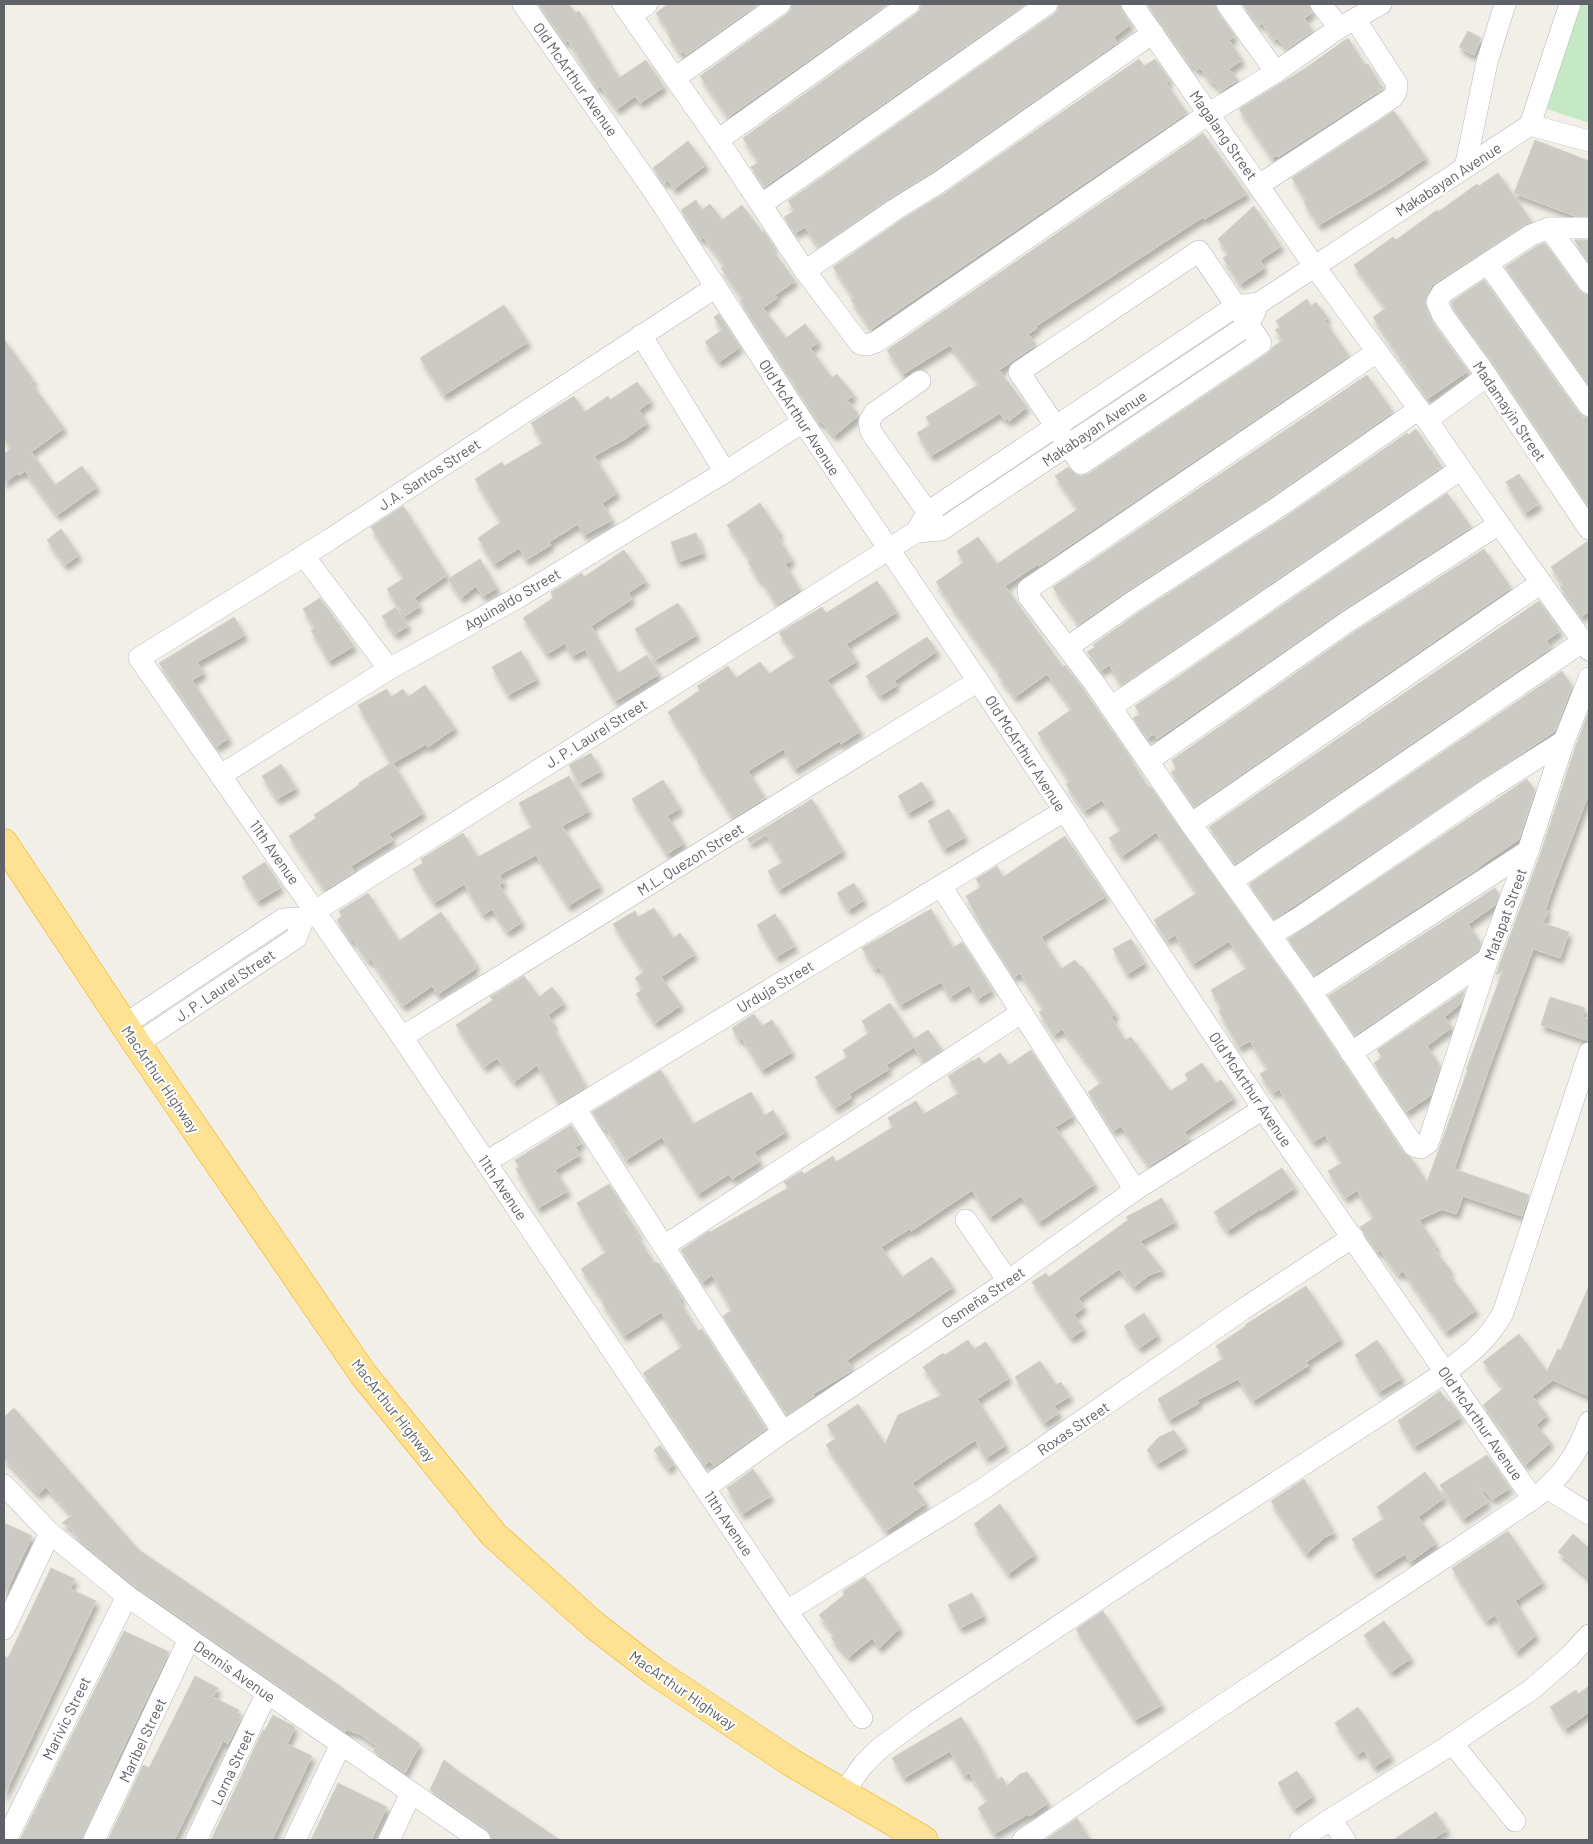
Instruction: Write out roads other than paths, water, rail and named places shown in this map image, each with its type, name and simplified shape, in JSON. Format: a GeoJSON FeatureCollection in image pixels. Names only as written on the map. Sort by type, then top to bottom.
{"type":"FeatureCollection","features":[{"type":"Feature","properties":{"kind":"highway","name":"MacArthur Highway"},"geometry":{"type":"LineString","coordinates":[[4,843],[130,1034],[363,1374],[494,1535],[594,1625],[655,1672],[792,1763],[924,1840]]}},
{"type":"Feature","properties":{"kind":"street","name":"Old McArthur Avenue"},"geometry":{"type":"LineString","coordinates":[[523,4],[645,177],[803,422],[1166,961],[1263,1109],[1446,1372],[1540,1493]]}},
{"type":"Feature","properties":{"kind":"street"},"geometry":{"type":"LineString","coordinates":[[675,78],[780,4]]}},
{"type":"Feature","properties":{"kind":"street"},"geometry":{"type":"LineString","coordinates":[[718,140],[910,4]]}},
{"type":"Feature","properties":{"kind":"street"},"geometry":{"type":"LineString","coordinates":[[762,204],[1047,4]]}},
{"type":"Feature","properties":{"kind":"street","name":"Magalang Street"},"geometry":{"type":"LineString","coordinates":[[1132,4],[1315,267],[1423,415],[1586,646]]}},
{"type":"Feature","properties":{"kind":"street"},"geometry":{"type":"LineString","coordinates":[[1227,4],[1276,72]]}},
{"type":"Feature","properties":{"kind":"street"},"geometry":{"type":"LineString","coordinates":[[1259,185],[1392,98],[1396,92],[1397,84],[1347,23],[1321,4]]}},
{"type":"Feature","properties":{"kind":"street"},"geometry":{"type":"LineString","coordinates":[[633,8],[675,78],[762,204],[805,271],[860,344],[867,345],[876,342],[1208,114],[1276,72],[1347,23],[1381,4]]}},
{"type":"Feature","properties":{"kind":"street"},"geometry":{"type":"LineString","coordinates":[[1465,168],[1487,62],[1505,4]]}},
{"type":"Feature","properties":{"kind":"street"},"geometry":{"type":"LineString","coordinates":[[1570,4],[1530,125],[1589,141]]}},
{"type":"Feature","properties":{"kind":"street"},"geometry":{"type":"LineString","coordinates":[[805,271],[894,210],[938,183],[1152,33]]}},
{"type":"Feature","properties":{"kind":"street","name":"Makabayan Avenue"},"geometry":{"type":"LineString","coordinates":[[888,550],[916,532],[928,512],[1236,306],[1259,303],[1530,125]]}},
{"type":"Feature","properties":{"kind":"street"},"geometry":{"type":"LineString","coordinates":[[1589,228],[1550,228],[1531,235],[1488,264],[1589,406]]}},
{"type":"Feature","properties":{"kind":"street"},"geometry":{"type":"LineString","coordinates":[[1550,228],[1589,282]]}},
{"type":"Feature","properties":{"kind":"street"},"geometry":{"type":"LineString","coordinates":[[1199,251],[1248,325],[1261,343],[1081,464],[1019,372],[1199,251]]}},
{"type":"Feature","properties":{"kind":"street","name":"Madamayin Street"},"geometry":{"type":"LineString","coordinates":[[1488,264],[1442,293],[1437,302],[1442,314],[1487,376],[1589,529]]}},
{"type":"Feature","properties":{"kind":"street","name":"J.A. Santos Street"},"geometry":{"type":"LineString","coordinates":[[139,658],[304,556],[716,287]]}},
{"type":"Feature","properties":{"kind":"street"},"geometry":{"type":"LineString","coordinates":[[1248,325],[1259,303]]}},
{"type":"Feature","properties":{"kind":"street"},"geometry":{"type":"LineString","coordinates":[[641,335],[725,472]]}},
{"type":"Feature","properties":{"kind":"street"},"geometry":{"type":"LineString","coordinates":[[1377,352],[1028,589],[1028,597],[1068,647],[1111,707],[1191,824],[1311,992],[1351,1053],[1488,958]]}},
{"type":"Feature","properties":{"kind":"street"},"geometry":{"type":"LineString","coordinates":[[1068,647],[1131,603],[1274,510],[1487,376]]}},
{"type":"Feature","properties":{"kind":"street"},"geometry":{"type":"LineString","coordinates":[[920,381],[874,413],[869,422],[871,432],[941,530]]}},
{"type":"Feature","properties":{"kind":"street","name":"Aguinaldo Street"},"geometry":{"type":"LineString","coordinates":[[222,775],[389,669],[518,598],[725,472],[803,422]]}},
{"type":"Feature","properties":{"kind":"street","name":"Makabayan Avenue"},"geometry":{"type":"LineString","coordinates":[[916,532],[941,530],[1068,445]]}},
{"type":"Feature","properties":{"kind":"street"},"geometry":{"type":"LineString","coordinates":[[1111,707],[1461,469]]}},
{"type":"Feature","properties":{"kind":"street"},"geometry":{"type":"LineString","coordinates":[[1148,760],[1347,622],[1499,524]]}},
{"type":"Feature","properties":{"kind":"street","name":"J. P. Laurel Street"},"geometry":{"type":"LineString","coordinates":[[130,1034],[193,979],[283,919],[310,914],[888,550]]}},
{"type":"Feature","properties":{"kind":"street"},"geometry":{"type":"LineString","coordinates":[[304,556],[389,669]]}},
{"type":"Feature","properties":{"kind":"street"},"geometry":{"type":"LineString","coordinates":[[1191,824],[1541,583]]}},
{"type":"Feature","properties":{"kind":"street"},"geometry":{"type":"LineString","coordinates":[[1232,881],[1586,646]]}},
{"type":"Feature","properties":{"kind":"street","name":"11th Avenue"},"geometry":{"type":"LineString","coordinates":[[139,658],[222,775],[310,914],[402,1037],[787,1611],[862,1718]]}},
{"type":"Feature","properties":{"kind":"street","name":"Matapat Street"},"geometry":{"type":"LineString","coordinates":[[1351,1053],[1414,1146],[1420,1148],[1428,1143],[1488,958],[1528,851],[1564,742],[1589,678]]}},
{"type":"Feature","properties":{"kind":"street","name":"M.L. Quezon Street"},"geometry":{"type":"LineString","coordinates":[[402,1037],[978,681]]}},
{"type":"Feature","properties":{"kind":"street"},"geometry":{"type":"LineString","coordinates":[[1271,935],[1300,918],[1490,788],[1564,742]]}},
{"type":"Feature","properties":{"kind":"street","name":"Urduja Street"},"geometry":{"type":"LineString","coordinates":[[486,1162],[1064,811]]}},
{"type":"Feature","properties":{"kind":"street"},"geometry":{"type":"LineString","coordinates":[[1311,992],[1528,851]]}},
{"type":"Feature","properties":{"kind":"street"},"geometry":{"type":"LineString","coordinates":[[941,886],[1135,1190]]}},
{"type":"Feature","properties":{"kind":"street","name":"J. P. Laurel Street"},"geometry":{"type":"LineString","coordinates":[[130,1034],[205,998],[296,938],[310,914]]}},
{"type":"Feature","properties":{"kind":"street"},"geometry":{"type":"LineString","coordinates":[[250,941],[263,960]]}},
{"type":"Feature","properties":{"kind":"street"},"geometry":{"type":"LineString","coordinates":[[193,979],[205,998]]}},
{"type":"Feature","properties":{"kind":"street"},"geometry":{"type":"LineString","coordinates":[[664,1246],[1021,1013]]}},
{"type":"Feature","properties":{"kind":"street"},"geometry":{"type":"LineString","coordinates":[[843,1793],[863,1765],[879,1749],[922,1716],[1198,1533],[1446,1372],[1480,1346],[1493,1332],[1503,1313],[1589,1053]]}},
{"type":"Feature","properties":{"kind":"street"},"geometry":{"type":"LineString","coordinates":[[575,1108],[783,1432]]}},
{"type":"Feature","properties":{"kind":"street","name":"Osmeña Street"},"geometry":{"type":"LineString","coordinates":[[705,1488],[783,1432],[1008,1281],[1135,1190],[1263,1109]]}},
{"type":"Feature","properties":{"kind":"street"},"geometry":{"type":"LineString","coordinates":[[966,1220],[1008,1281]]}},
{"type":"Feature","properties":{"kind":"street","name":"Roxas Street"},"geometry":{"type":"LineString","coordinates":[[787,1611],[983,1488],[1242,1310],[1353,1237]]}},
{"type":"Feature","properties":{"kind":"street"},"geometry":{"type":"LineString","coordinates":[[1023,1840],[1540,1493],[1586,1444],[1589,1422]]}},
{"type":"Feature","properties":{"kind":"street","name":"Dennis Avenue"},"geometry":{"type":"LineString","coordinates":[[4,1485],[50,1533],[127,1596],[480,1840]]}},
{"type":"Feature","properties":{"kind":"street"},"geometry":{"type":"LineString","coordinates":[[1540,1493],[1589,1514]]}},
{"type":"Feature","properties":{"kind":"street"},"geometry":{"type":"LineString","coordinates":[[4,1629],[50,1533]]}},
{"type":"Feature","properties":{"kind":"street","name":"Marivic Street"},"geometry":{"type":"LineString","coordinates":[[6,1840],[127,1596]]}},
{"type":"Feature","properties":{"kind":"street"},"geometry":{"type":"LineString","coordinates":[[1300,1840],[1452,1743],[1532,1689],[1570,1656],[1589,1635]]}},
{"type":"Feature","properties":{"kind":"street","name":"Maribel Street"},"geometry":{"type":"LineString","coordinates":[[94,1840],[189,1639]]}},
{"type":"Feature","properties":{"kind":"street","name":"Lorna Street"},"geometry":{"type":"LineString","coordinates":[[196,1840],[266,1693]]}},
{"type":"Feature","properties":{"kind":"street"},"geometry":{"type":"LineString","coordinates":[[1452,1743],[1514,1821]]}},
{"type":"Feature","properties":{"kind":"street"},"geometry":{"type":"LineString","coordinates":[[295,1840],[341,1744]]}},
{"type":"Feature","properties":{"kind":"street"},"geometry":{"type":"LineString","coordinates":[[389,1840],[411,1793]]}},
{"type":"Feature","properties":{"kind":"street"},"geometry":{"type":"LineString","coordinates":[[1331,1819],[1345,1840]]}}]}
